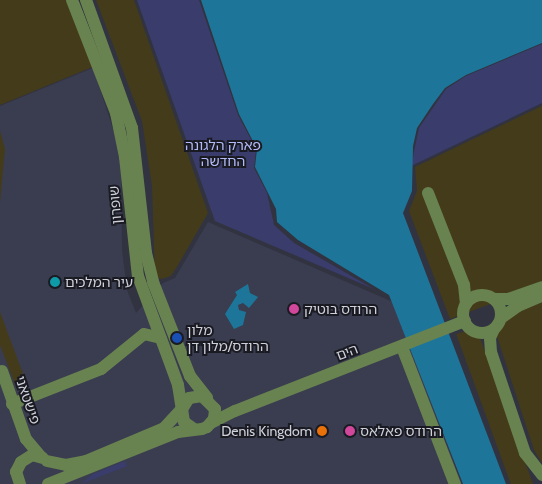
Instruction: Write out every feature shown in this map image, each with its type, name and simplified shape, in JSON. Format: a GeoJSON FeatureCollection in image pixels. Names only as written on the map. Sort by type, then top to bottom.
{"type":"FeatureCollection","features":[{"type":"Feature","properties":{"kind":"street","name":"שופרון"},"geometry":{"type":"LineString","coordinates":[[72,0],[120,127],[136,263],[151,314],[178,385],[182,410]]}},
{"type":"Feature","properties":{"kind":"street","name":"שופרון"},"geometry":{"type":"LineString","coordinates":[[86,0],[132,128],[146,253],[155,288],[188,373],[209,400]]}},
{"type":"Feature","properties":{"kind":"street"},"geometry":{"type":"LineString","coordinates":[[428,193],[458,269],[466,304],[465,321],[477,332],[491,352]]}},
{"type":"Feature","properties":{"kind":"street"},"geometry":{"type":"LineString","coordinates":[[458,269],[500,307],[497,323],[490,338],[491,352],[525,453],[542,475]]}},
{"type":"Feature","properties":{"kind":"street"},"geometry":{"type":"LineString","coordinates":[[466,304],[473,298],[508,299],[542,287]]}},
{"type":"Feature","properties":{"kind":"street"},"geometry":{"type":"LineString","coordinates":[[477,332],[497,323],[518,306],[542,296]]}},
{"type":"Feature","properties":{"kind":"street"},"geometry":{"type":"LineString","coordinates":[[132,342],[151,314]]}},
{"type":"Feature","properties":{"kind":"street","name":"הים"},"geometry":{"type":"LineString","coordinates":[[211,423],[238,410],[404,347],[465,321]]}},
{"type":"Feature","properties":{"kind":"street"},"geometry":{"type":"LineString","coordinates":[[12,404],[98,371],[132,342],[147,334],[161,338]]}},
{"type":"Feature","properties":{"kind":"street"},"geometry":{"type":"LineString","coordinates":[[404,347],[455,484]]}},
{"type":"Feature","properties":{"kind":"street","name":"פישטאני"},"geometry":{"type":"LineString","coordinates":[[1,369],[26,439],[44,459]]}},
{"type":"Feature","properties":{"kind":"street"},"geometry":{"type":"LineString","coordinates":[[20,462],[30,456],[66,465],[86,461],[164,428],[192,397],[209,400],[238,410]]}},
{"type":"Feature","properties":{"kind":"street"},"geometry":{"type":"LineString","coordinates":[[48,484],[178,432],[211,423],[215,411],[209,400]]}},
{"type":"Feature","properties":{"kind":"street"},"geometry":{"type":"LineString","coordinates":[[182,410],[184,422],[194,429]]}},
{"type":"Feature","properties":{"kind":"street","name":"פישטאני"},"geometry":{"type":"LineString","coordinates":[[20,484],[16,472],[26,439]]}},
{"type":"Feature","properties":{"kind":"street"},"geometry":{"type":"LineString","coordinates":[[44,459],[52,474],[48,484]]}},
{"type":"Feature","properties":{"kind":"street"},"geometry":{"type":"LineString","coordinates":[[70,484],[91,468]]}},
{"type":"Feature","properties":{"kind":"shaded area"},"geometry":{"type":"Polygon","coordinates":[[[201,0],[542,0],[542,43],[466,75],[445,88],[417,128],[413,146],[412,191],[403,213],[506,484],[463,484],[389,295],[298,240],[277,222],[276,209],[255,167],[257,149],[239,114],[201,0]]]}},
{"type":"Feature","properties":{"kind":"shaded area"},"geometry":{"type":"Polygon","coordinates":[[[93,68],[121,153],[122,250],[127,290],[136,313],[163,283],[175,278],[208,222],[393,302],[462,484],[0,484],[0,106],[93,68]]]}},
{"type":"Feature","properties":{"kind":"shaded area"},"geometry":{"type":"Polygon","coordinates":[[[248,284],[250,293],[258,297],[249,308],[243,303],[238,305],[239,310],[246,312],[243,325],[234,329],[225,314],[237,295],[235,292],[248,284]]]}},
{"type":"Feature","properties":{"kind":"green space","name":"פארק הלגונה החדשה"},"geometry":{"type":"Polygon","coordinates":[[[137,0],[199,0],[238,115],[256,149],[254,168],[267,193],[274,225],[294,243],[374,289],[215,221],[137,0]]]}},
{"type":"Feature","properties":{"kind":"green space"},"geometry":{"type":"Polygon","coordinates":[[[542,44],[542,103],[411,166],[419,128],[446,89],[466,76],[542,44]]]}},
{"type":"Feature","properties":{"kind":"green space"},"geometry":{"type":"Polygon","coordinates":[[[125,461],[127,466],[81,484],[93,474],[125,461]]]}},
{"type":"Feature","properties":{"kind":"sand"},"geometry":{"type":"Polygon","coordinates":[[[0,0],[68,0],[95,66],[0,105],[0,0]]]}},
{"type":"Feature","properties":{"kind":"sand"},"geometry":{"type":"Polygon","coordinates":[[[96,0],[134,0],[208,213],[171,276],[162,279],[155,277],[152,186],[142,121],[96,0]]]}},
{"type":"Feature","properties":{"kind":"sand"},"geometry":{"type":"Polygon","coordinates":[[[542,106],[542,285],[450,319],[409,211],[417,191],[415,167],[542,106]]]}},
{"type":"Feature","properties":{"kind":"sand"},"geometry":{"type":"Polygon","coordinates":[[[0,131],[5,149],[0,202],[0,131]]]}},
{"type":"Feature","properties":{"kind":"sand"},"geometry":{"type":"Polygon","coordinates":[[[542,302],[542,463],[534,450],[492,321],[542,302]]]}},
{"type":"Feature","properties":{"kind":"sand"},"geometry":{"type":"Polygon","coordinates":[[[0,312],[26,382],[16,387],[0,345],[0,312]]]}},
{"type":"Feature","properties":{"kind":"sand"},"geometry":{"type":"Polygon","coordinates":[[[476,327],[533,484],[511,484],[456,334],[476,327]]]}},
{"type":"Feature","properties":{"kind":"place","name":"עיר המלכים"},"geometry":{"type":"Point","coordinates":[55,282]}},
{"type":"Feature","properties":{"kind":"place","name":"הרודס בוטיק"},"geometry":{"type":"Point","coordinates":[294,309]}},
{"type":"Feature","properties":{"kind":"place","name":"מלון הרודס/מלון דן"},"geometry":{"type":"Point","coordinates":[177,338]}},
{"type":"Feature","properties":{"kind":"place","name":"Denis Kingdom"},"geometry":{"type":"Point","coordinates":[322,431]}},
{"type":"Feature","properties":{"kind":"place","name":"הרודס פאלאס"},"geometry":{"type":"Point","coordinates":[350,431]}}]}
